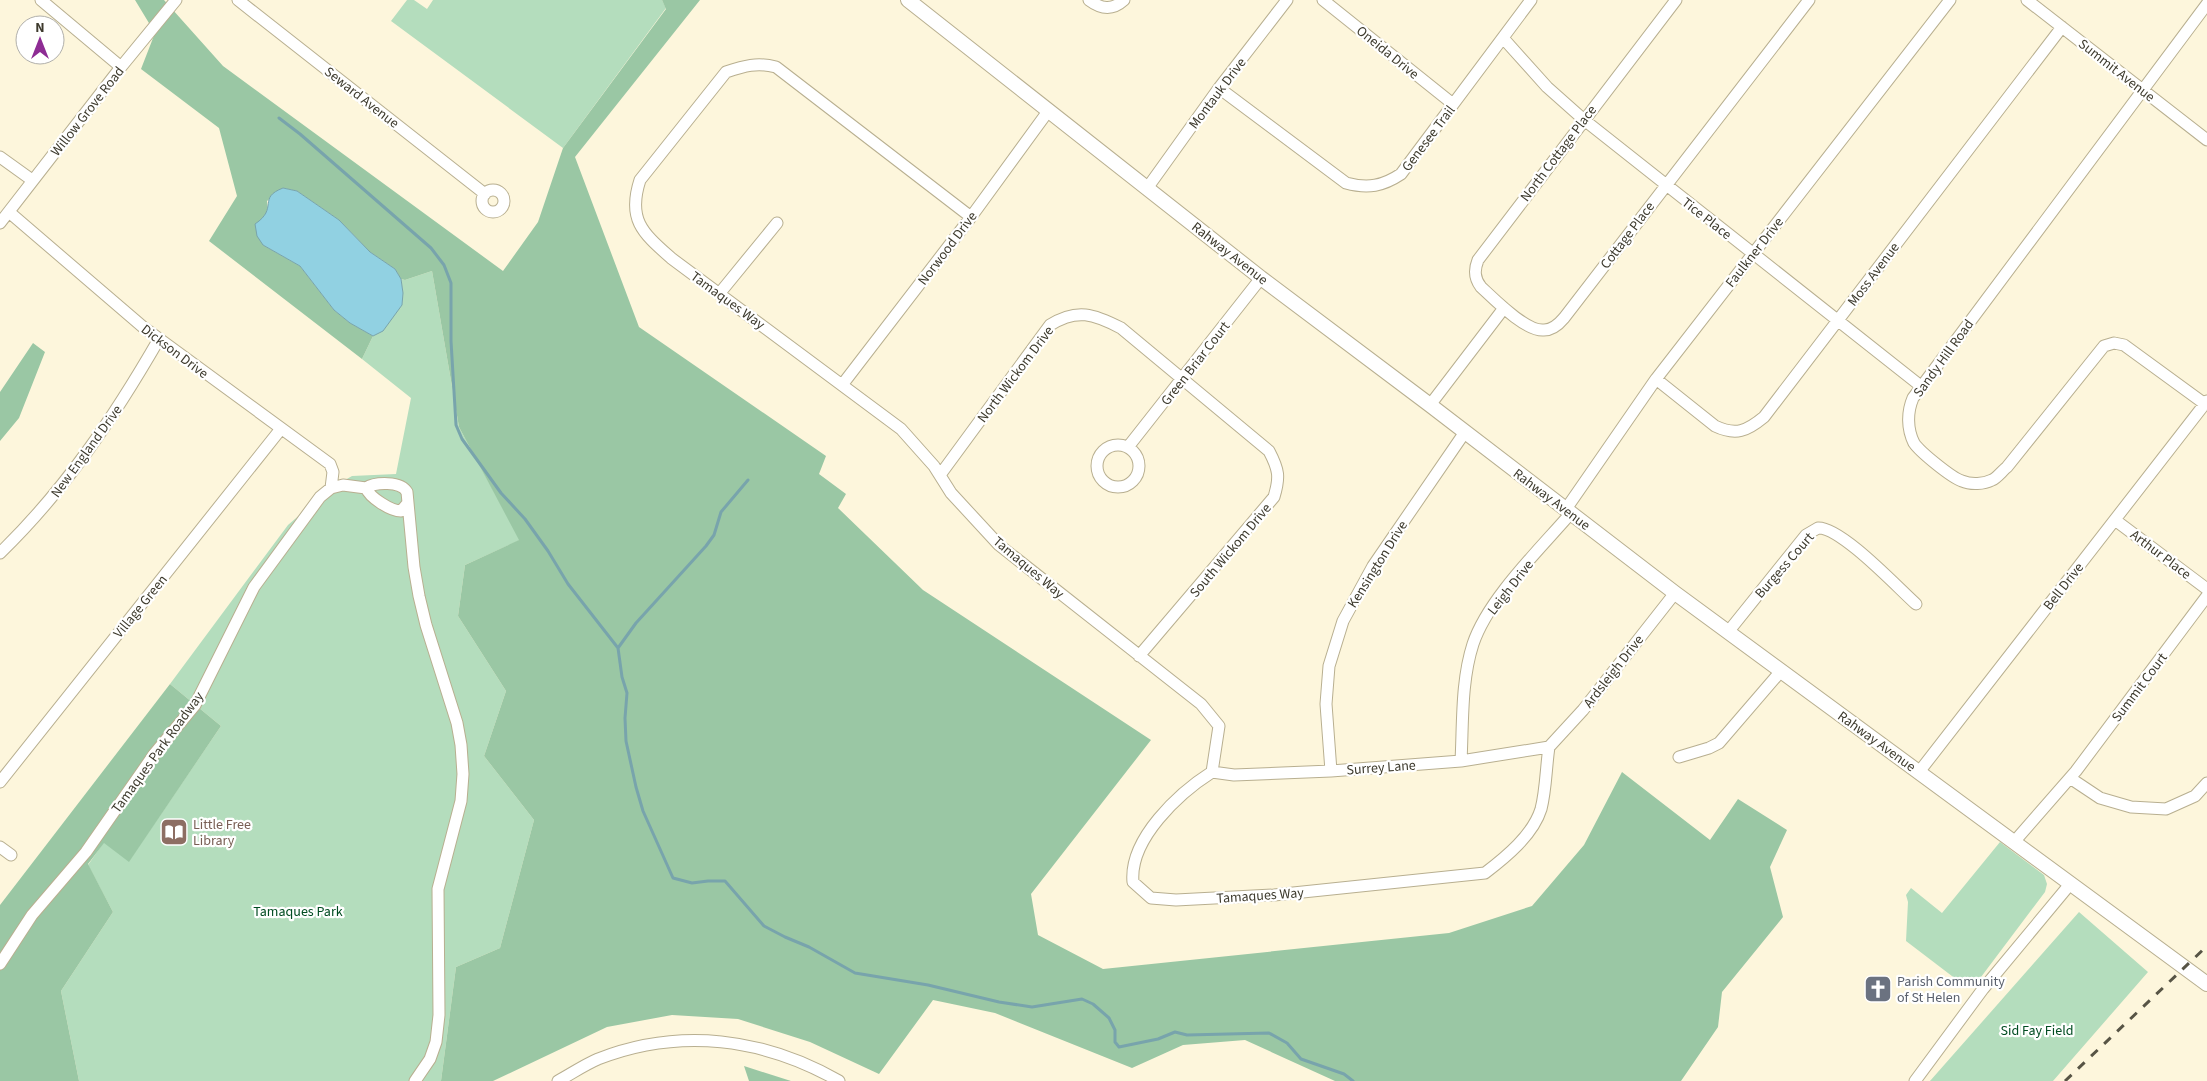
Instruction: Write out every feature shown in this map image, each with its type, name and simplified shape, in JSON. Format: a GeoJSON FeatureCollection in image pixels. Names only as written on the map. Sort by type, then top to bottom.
{"type":"FeatureCollection","features":[{"type":"Feature","properties":{"kind":"street"},"geometry":{"type":"LineString","coordinates":[[41,0],[121,67]]}},
{"type":"Feature","properties":{"kind":"street","name":"Willow Grove Road"},"geometry":{"type":"LineString","coordinates":[[0,223],[121,67],[176,0]]}},
{"type":"Feature","properties":{"kind":"street","name":"Seward Avenue"},"geometry":{"type":"LineString","coordinates":[[238,0],[485,194]]}},
{"type":"Feature","properties":{"kind":"street","name":"Rahway Avenue"},"geometry":{"type":"LineString","coordinates":[[908,0],[1148,187],[1261,278],[1675,593],[2207,984]]}},
{"type":"Feature","properties":{"kind":"street"},"geometry":{"type":"LineString","coordinates":[[1089,0],[1105,8],[1116,6],[1124,0]]}},
{"type":"Feature","properties":{"kind":"street","name":"Montauk Drive"},"geometry":{"type":"LineString","coordinates":[[1148,187],[1219,88],[1287,0]]}},
{"type":"Feature","properties":{"kind":"street","name":"Oneida Drive"},"geometry":{"type":"LineString","coordinates":[[1323,0],[1453,104]]}},
{"type":"Feature","properties":{"kind":"street","name":"Genesee Trail"},"geometry":{"type":"LineString","coordinates":[[1219,88],[1346,184],[1361,188],[1377,186],[1401,174],[1531,0]]}},
{"type":"Feature","properties":{"kind":"street","name":"North Cottage Place"},"geometry":{"type":"LineString","coordinates":[[1504,308],[1476,281],[1475,267],[1478,260],[1583,119],[1676,0]]}},
{"type":"Feature","properties":{"kind":"street","name":"Cottage Place"},"geometry":{"type":"LineString","coordinates":[[1504,308],[1532,328],[1544,330],[1557,326],[1808,0]]}},
{"type":"Feature","properties":{"kind":"street","name":"Faulkner Drive"},"geometry":{"type":"LineString","coordinates":[[1568,511],[1656,379],[1950,0]]}},
{"type":"Feature","properties":{"kind":"street","name":"Summit Avenue"},"geometry":{"type":"LineString","coordinates":[[2027,0],[2207,140]]}},
{"type":"Feature","properties":{"kind":"street","name":"Sandy Hill Road"},"geometry":{"type":"LineString","coordinates":[[2206,402],[2124,345],[2114,343],[2104,346],[2006,467],[1993,480],[1970,483],[1960,481],[1914,443],[1910,428],[1909,407],[1913,398],[2207,4]]}},
{"type":"Feature","properties":{"kind":"street","name":"Moss Avenue"},"geometry":{"type":"LineString","coordinates":[[1656,379],[1726,432],[1740,432],[1764,417],[2062,27]]}},
{"type":"Feature","properties":{"kind":"street","name":"Tice Place"},"geometry":{"type":"LineString","coordinates":[[1503,38],[1547,87],[1583,119],[1922,387]]}},
{"type":"Feature","properties":{"kind":"street","name":"Tamaques Way"},"geometry":{"type":"LineString","coordinates":[[971,217],[776,67],[761,63],[743,66],[726,72],[640,180],[635,195],[636,213],[643,233],[671,258],[901,429],[934,466],[951,492],[999,545],[1201,704],[1219,726],[1212,772],[1176,800],[1144,838],[1132,868],[1133,882],[1151,898],[1176,900],[1274,895],[1485,872],[1501,860],[1535,823],[1541,808],[1549,747]]}},
{"type":"Feature","properties":{"kind":"street","name":"Norwood Drive"},"geometry":{"type":"LineString","coordinates":[[842,385],[971,217],[1048,110]]}},
{"type":"Feature","properties":{"kind":"street"},"geometry":{"type":"LineString","coordinates":[[0,157],[32,180]]}},
{"type":"Feature","properties":{"kind":"street","name":"Dickson Drive"},"geometry":{"type":"LineString","coordinates":[[9,212],[159,339],[280,430],[330,464],[333,472],[331,488]]}},
{"type":"Feature","properties":{"kind":"street"},"geometry":{"type":"LineString","coordinates":[[719,294],[777,223]]}},
{"type":"Feature","properties":{"kind":"street","name":"Green Briar Court"},"geometry":{"type":"LineString","coordinates":[[1128,447],[1261,278]]}},
{"type":"Feature","properties":{"kind":"street"},"geometry":{"type":"LineString","coordinates":[[1430,405],[1504,308]]}},
{"type":"Feature","properties":{"kind":"street","name":"North Wickom Drive"},"geometry":{"type":"LineString","coordinates":[[940,475],[1050,325],[1065,316],[1080,315],[1101,318],[1114,324],[1183,379]]}},
{"type":"Feature","properties":{"kind":"street","name":"New England Drive"},"geometry":{"type":"LineString","coordinates":[[0,553],[49,501],[95,443],[123,401],[159,339]]}},
{"type":"Feature","properties":{"kind":"street","name":"South Wickom Drive"},"geometry":{"type":"LineString","coordinates":[[1139,656],[1274,497],[1279,480],[1277,466],[1268,451],[1183,379]]}},
{"type":"Feature","properties":{"kind":"street","name":"Bell Drive"},"geometry":{"type":"LineString","coordinates":[[1919,772],[2206,402]]}},
{"type":"Feature","properties":{"kind":"street","name":"Village Green"},"geometry":{"type":"LineString","coordinates":[[0,782],[280,430]]}},
{"type":"Feature","properties":{"kind":"street","name":"Kensington Drive"},"geometry":{"type":"LineString","coordinates":[[1331,771],[1326,704],[1327,685],[1329,666],[1343,621],[1373,566],[1465,432]]}},
{"type":"Feature","properties":{"kind":"street"},"geometry":{"type":"LineString","coordinates":[[331,488],[350,485],[366,488],[373,485],[402,486],[407,492],[406,504],[419,596],[426,625],[457,723],[461,745],[463,774],[461,801],[444,860],[438,889],[439,1015],[436,1042],[430,1059],[414,1081]]}},
{"type":"Feature","properties":{"kind":"street","name":"Tamaques Park Roadway"},"geometry":{"type":"LineString","coordinates":[[0,964],[32,914],[86,852],[155,753],[195,705],[254,587],[320,497],[331,488]]}},
{"type":"Feature","properties":{"kind":"street"},"geometry":{"type":"LineString","coordinates":[[366,488],[369,494],[395,510],[401,511],[406,504]]}},
{"type":"Feature","properties":{"kind":"street","name":"Leigh Drive"},"geometry":{"type":"LineString","coordinates":[[1461,762],[1464,689],[1473,644],[1492,605],[1568,511]]}},
{"type":"Feature","properties":{"kind":"street","name":"Arthur Place"},"geometry":{"type":"LineString","coordinates":[[2115,520],[2207,589]]}},
{"type":"Feature","properties":{"kind":"street","name":"Burgess Court"},"geometry":{"type":"LineString","coordinates":[[1728,632],[1806,535],[1818,528],[1832,530],[1916,604]]}},
{"type":"Feature","properties":{"kind":"street","name":"Ardsleigh Drive"},"geometry":{"type":"LineString","coordinates":[[1549,747],[1582,710],[1675,593]]}},
{"type":"Feature","properties":{"kind":"street","name":"Summit Court"},"geometry":{"type":"LineString","coordinates":[[2014,842],[2070,778],[2207,596]]}},
{"type":"Feature","properties":{"kind":"street"},"geometry":{"type":"LineString","coordinates":[[1679,757],[1719,743],[1781,671]]}},
{"type":"Feature","properties":{"kind":"street","name":"Surrey Lane"},"geometry":{"type":"LineString","coordinates":[[1212,772],[1234,775],[1331,771],[1461,762],[1549,747]]}},
{"type":"Feature","properties":{"kind":"street"},"geometry":{"type":"LineString","coordinates":[[2070,778],[2100,798],[2131,807],[2166,809],[2195,796],[2207,783]]}},
{"type":"Feature","properties":{"kind":"street"},"geometry":{"type":"LineString","coordinates":[[0,847],[11,855]]}},
{"type":"Feature","properties":{"kind":"street"},"geometry":{"type":"LineString","coordinates":[[1915,1081],[1983,989],[2071,883]]}},
{"type":"Feature","properties":{"kind":"street"},"geometry":{"type":"LineString","coordinates":[[558,1081],[597,1060],[633,1048],[668,1042],[703,1040],[733,1042],[771,1050],[814,1066],[839,1081]]}},
{"type":"Feature","properties":{"kind":"green space"},"geometry":{"type":"Polygon","coordinates":[[[135,0],[164,0],[223,66],[503,271],[538,222],[563,148],[666,9],[662,0],[700,0],[575,157],[639,327],[826,456],[819,474],[846,494],[838,508],[923,590],[1151,740],[1031,894],[1038,935],[1103,969],[1449,933],[1532,906],[1584,845],[1622,772],[1710,840],[1738,799],[1787,830],[1770,867],[1783,917],[1722,992],[1718,1027],[1681,1081],[1335,1081],[1245,1040],[1183,1045],[1132,1068],[995,1013],[933,1000],[879,1074],[810,1042],[738,1019],[672,1015],[607,1027],[493,1081],[441,1081],[456,967],[500,948],[534,820],[484,756],[506,691],[458,616],[465,565],[519,540],[459,427],[432,271],[405,280],[401,279],[395,269],[370,252],[339,220],[297,191],[283,188],[267,201],[268,211],[264,218],[263,245],[300,266],[334,310],[350,323],[373,336],[362,359],[209,241],[237,196],[219,128],[141,69],[155,33],[135,0]]]}},
{"type":"Feature","properties":{"kind":"green space"},"geometry":{"type":"Polygon","coordinates":[[[407,0],[414,0],[427,9],[433,0],[662,0],[666,8],[563,148],[391,21],[407,0]]]}},
{"type":"Feature","properties":{"kind":"green space","name":"Tamaques Park"},"geometry":{"type":"Polygon","coordinates":[[[432,271],[459,427],[520,540],[465,565],[458,616],[506,691],[484,756],[534,820],[500,948],[456,967],[441,1081],[79,1081],[61,991],[113,912],[88,865],[104,842],[129,861],[221,726],[170,684],[288,525],[331,488],[352,476],[396,474],[411,398],[362,359],[373,336],[383,330],[402,305],[401,279],[405,280],[432,271]]]}},
{"type":"Feature","properties":{"kind":"green space"},"geometry":{"type":"Polygon","coordinates":[[[33,343],[45,352],[19,418],[0,441],[0,392],[33,343]]]}},
{"type":"Feature","properties":{"kind":"green space"},"geometry":{"type":"Polygon","coordinates":[[[170,684],[221,726],[129,862],[104,843],[88,864],[113,912],[61,991],[79,1081],[0,1081],[0,905],[170,684]]]}},
{"type":"Feature","properties":{"kind":"green space"},"geometry":{"type":"Polygon","coordinates":[[[2000,842],[2044,875],[2047,884],[2045,892],[1975,985],[1965,986],[1906,941],[1908,902],[1906,895],[1911,888],[1942,913],[2000,842]]]}},
{"type":"Feature","properties":{"kind":"green space","name":"Sid Fay Field"},"geometry":{"type":"Polygon","coordinates":[[[2079,912],[2148,972],[2053,1081],[1930,1081],[2079,912]]]}},
{"type":"Feature","properties":{"kind":"green space"},"geometry":{"type":"Polygon","coordinates":[[[744,1066],[791,1081],[749,1081],[744,1066]]]}},
{"type":"Feature","properties":{"kind":"water"},"geometry":{"type":"Polygon","coordinates":[[[283,188],[297,191],[339,220],[370,252],[395,269],[401,279],[402,305],[383,331],[373,336],[350,323],[334,310],[300,266],[263,245],[257,236],[255,224],[266,213],[271,196],[283,188]]]}},
{"type":"Feature","properties":{"kind":"waterway"},"geometry":{"type":"LineString","coordinates":[[279,118],[431,248],[444,265],[451,283],[451,341],[456,425],[462,439],[501,493],[525,519],[548,551],[568,584],[618,648],[622,677],[627,693],[626,741],[636,787],[643,811],[673,878],[692,883],[725,881],[764,926],[809,947],[855,973],[928,985],[999,1002],[1032,1007],[1082,999],[1093,1004],[1109,1018],[1115,1030],[1115,1042],[1119,1047],[1158,1039],[1175,1032],[1187,1035],[1269,1033],[1287,1043],[1301,1059],[1344,1074],[1353,1081]]}},
{"type":"Feature","properties":{"kind":"waterway"},"geometry":{"type":"LineString","coordinates":[[618,648],[636,623],[706,546],[714,535],[721,512],[748,480]]}},
{"type":"Feature","properties":{"kind":"railway"},"geometry":{"type":"LineString","coordinates":[[2065,1081],[2207,946]]}},
{"type":"Feature","properties":{"kind":"place","name":"Little Free Library"},"geometry":{"type":"Point","coordinates":[174,832]}},
{"type":"Feature","properties":{"kind":"place","name":"Parish Community of St Helen"},"geometry":{"type":"Point","coordinates":[1878,989]}}]}
